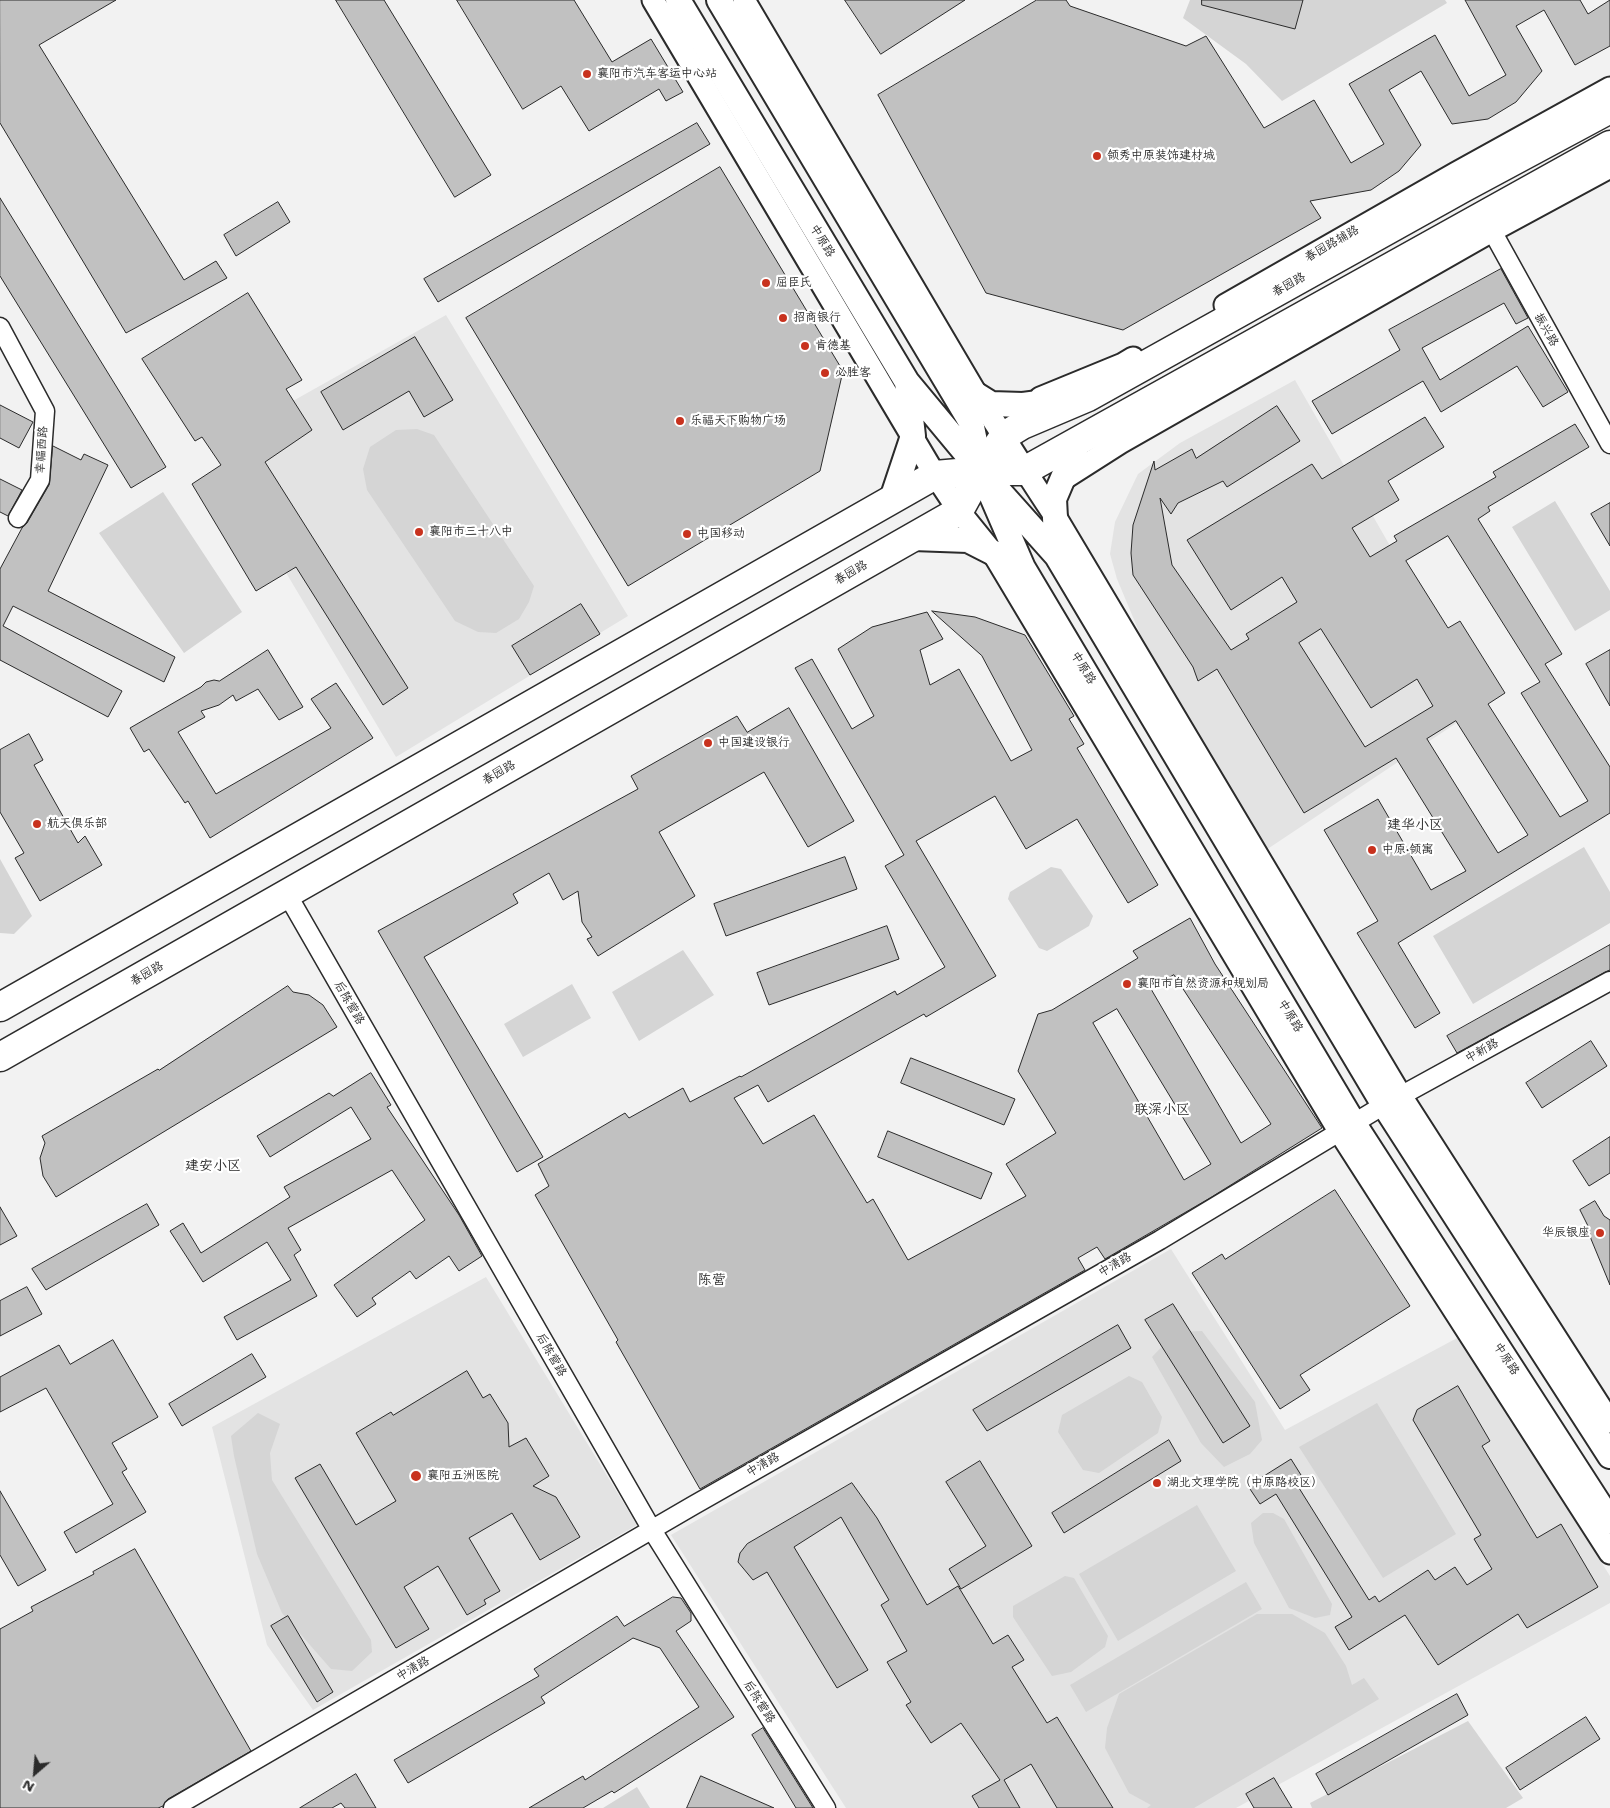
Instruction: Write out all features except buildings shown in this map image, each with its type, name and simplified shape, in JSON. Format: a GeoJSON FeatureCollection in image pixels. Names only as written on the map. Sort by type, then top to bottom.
{"type":"FeatureCollection","features":[{"type":"Feature","properties":{"kind":"main road","name":"中原路"},"geometry":{"type":"LineString","coordinates":[[678,0],[907,382],[981,472],[1057,556],[1610,1456]]}},
{"type":"Feature","properties":{"kind":"main road","name":"中原路"},"geometry":{"type":"LineString","coordinates":[[719,0],[971,422],[981,472],[1023,568],[1347,1127],[1610,1521]]}},
{"type":"Feature","properties":{"kind":"main road","name":"春园路"},"geometry":{"type":"LineString","coordinates":[[0,1057],[960,511],[981,472],[1004,436],[1022,425],[1088,397],[1610,109]]}},
{"type":"Feature","properties":{"kind":"main road"},"geometry":{"type":"LineString","coordinates":[[0,1007],[935,475],[1024,471],[1487,224],[1610,146]]}},
{"type":"Feature","properties":{"kind":"main road"},"geometry":{"type":"LineString","coordinates":[[942,373],[991,404],[1023,405],[1088,397]]}},
{"type":"Feature","properties":{"kind":"main road"},"geometry":{"type":"LineString","coordinates":[[892,499],[913,436],[907,382]]}},
{"type":"Feature","properties":{"kind":"main road"},"geometry":{"type":"LineString","coordinates":[[1057,556],[1054,499],[1079,440]]}},
{"type":"Feature","properties":{"kind":"main road"},"geometry":{"type":"LineString","coordinates":[[912,538],[968,540],[1023,568]]}},
{"type":"Feature","properties":{"kind":"street"},"geometry":{"type":"LineString","coordinates":[[653,0],[935,475],[960,511],[994,553],[1610,1553]]}},
{"type":"Feature","properties":{"kind":"street"},"geometry":{"type":"LineString","coordinates":[[744,0],[977,394],[1024,471],[1055,516],[1392,1101],[1610,1422]]}},
{"type":"Feature","properties":{"kind":"street","name":"春园路辅路"},"geometry":{"type":"LineString","coordinates":[[1023,405],[1123,364],[1456,173],[1610,88]]}},
{"type":"Feature","properties":{"kind":"street"},"geometry":{"type":"LineString","coordinates":[[1062,480],[1120,443],[1487,224],[1610,167]]}},
{"type":"Feature","properties":{"kind":"street","name":"振兴路"},"geometry":{"type":"LineString","coordinates":[[1487,224],[1610,444]]}},
{"type":"Feature","properties":{"kind":"street","name":"幸福西路"},"geometry":{"type":"LineString","coordinates":[[0,328],[45,410],[40,480],[18,518]]}},
{"type":"Feature","properties":{"kind":"street","name":"后陈营路"},"geometry":{"type":"LineString","coordinates":[[287,894],[652,1530],[826,1808]]}},
{"type":"Feature","properties":{"kind":"street","name":"中新路"},"geometry":{"type":"LineString","coordinates":[[1347,1127],[1610,981]]}},
{"type":"Feature","properties":{"kind":"street","name":"中清路"},"geometry":{"type":"LineString","coordinates":[[172,1808],[652,1530],[1160,1240],[1347,1127]]}},
{"type":"Feature","properties":{"kind":"shaded area"},"geometry":{"type":"Polygon","coordinates":[[[1190,0],[1445,0],[1447,3],[1282,101],[1246,64],[1183,18],[1190,0]]]}},
{"type":"Feature","properties":{"kind":"shaded area","name":"襄阳市三十八中"},"geometry":{"type":"Polygon","coordinates":[[[446,315],[628,616],[396,757],[211,447],[446,315]]]}},
{"type":"Feature","properties":{"kind":"shaded area"},"geometry":{"type":"Polygon","coordinates":[[[1295,380],[1401,565],[1470,714],[1266,850],[1143,641],[1117,579],[1110,554],[1115,522],[1138,474],[1180,443],[1295,380]]]}},
{"type":"Feature","properties":{"kind":"shaded area"},"geometry":{"type":"Polygon","coordinates":[[[417,429],[434,435],[534,586],[529,602],[519,619],[496,633],[478,632],[455,621],[367,490],[363,469],[370,447],[396,430],[417,429]]]}},
{"type":"Feature","properties":{"kind":"shaded area"},"geometry":{"type":"Polygon","coordinates":[[[163,492],[242,612],[184,653],[99,533],[163,492]]]}},
{"type":"Feature","properties":{"kind":"shaded area"},"geometry":{"type":"Polygon","coordinates":[[[1555,501],[1610,591],[1610,610],[1575,631],[1512,527],[1555,501]]]}},
{"type":"Feature","properties":{"kind":"shaded area"},"geometry":{"type":"Polygon","coordinates":[[[1584,847],[1610,892],[1610,923],[1473,1004],[1433,936],[1584,847]]]}},
{"type":"Feature","properties":{"kind":"shaded area"},"geometry":{"type":"Polygon","coordinates":[[[0,859],[32,916],[14,934],[0,933],[0,859]]]}},
{"type":"Feature","properties":{"kind":"shaded area"},"geometry":{"type":"Polygon","coordinates":[[[1051,867],[1061,869],[1093,916],[1089,926],[1047,951],[1039,948],[1008,899],[1010,892],[1051,867]]]}},
{"type":"Feature","properties":{"kind":"shaded area"},"geometry":{"type":"Polygon","coordinates":[[[683,950],[714,995],[639,1041],[612,992],[683,950]]]}},
{"type":"Feature","properties":{"kind":"shaded area"},"geometry":{"type":"Polygon","coordinates":[[[572,984],[591,1018],[523,1057],[504,1024],[572,984]]]}},
{"type":"Feature","properties":{"kind":"shaded area","name":"湖北文理学院（中原路校区）"},"geometry":{"type":"Polygon","coordinates":[[[1171,1249],[1285,1430],[1459,1337],[1610,1576],[1610,1603],[1236,1808],[846,1808],[671,1535],[1171,1249]]]}},
{"type":"Feature","properties":{"kind":"shaded area","name":"襄阳五洲医院"},"geometry":{"type":"Polygon","coordinates":[[[486,1277],[637,1525],[313,1710],[267,1645],[212,1427],[486,1277]]]}},
{"type":"Feature","properties":{"kind":"shaded area"},"geometry":{"type":"Polygon","coordinates":[[[1202,1331],[1255,1402],[1262,1440],[1250,1454],[1224,1467],[1201,1443],[1152,1357],[1176,1332],[1202,1331]]]}},
{"type":"Feature","properties":{"kind":"shaded area"},"geometry":{"type":"Polygon","coordinates":[[[1129,1376],[1142,1382],[1162,1417],[1158,1433],[1099,1473],[1083,1470],[1058,1432],[1062,1415],[1129,1376]]]}},
{"type":"Feature","properties":{"kind":"shaded area"},"geometry":{"type":"Polygon","coordinates":[[[1377,1403],[1456,1534],[1383,1578],[1299,1447],[1377,1403]]]}},
{"type":"Feature","properties":{"kind":"shaded area"},"geometry":{"type":"Polygon","coordinates":[[[258,1413],[280,1424],[270,1453],[272,1480],[371,1640],[372,1652],[352,1671],[331,1669],[282,1613],[257,1554],[231,1436],[258,1413]]]}},
{"type":"Feature","properties":{"kind":"shaded area"},"geometry":{"type":"Polygon","coordinates":[[[1197,1505],[1236,1571],[1118,1641],[1079,1574],[1197,1505]]]}},
{"type":"Feature","properties":{"kind":"shaded area"},"geometry":{"type":"Polygon","coordinates":[[[1263,1513],[1273,1513],[1284,1519],[1332,1604],[1330,1615],[1315,1618],[1289,1608],[1254,1543],[1251,1523],[1263,1513]]]}},
{"type":"Feature","properties":{"kind":"shaded area"},"geometry":{"type":"Polygon","coordinates":[[[1065,1576],[1074,1578],[1108,1636],[1105,1647],[1071,1672],[1052,1676],[1013,1617],[1013,1606],[1065,1576]]]}},
{"type":"Feature","properties":{"kind":"shaded area"},"geometry":{"type":"Polygon","coordinates":[[[1246,1582],[1262,1609],[1086,1712],[1070,1685],[1246,1582]]]}},
{"type":"Feature","properties":{"kind":"shaded area"},"geometry":{"type":"Polygon","coordinates":[[[1257,1614],[1292,1614],[1325,1633],[1346,1666],[1352,1685],[1364,1678],[1379,1699],[1194,1808],[1147,1808],[1151,1805],[1129,1793],[1105,1748],[1107,1728],[1119,1694],[1257,1614]]]}},
{"type":"Feature","properties":{"kind":"shaded area"},"geometry":{"type":"Polygon","coordinates":[[[1468,1721],[1523,1798],[1506,1808],[1312,1808],[1310,1803],[1468,1721]]]}},
{"type":"Feature","properties":{"kind":"shaded area"},"geometry":{"type":"Polygon","coordinates":[[[637,1787],[650,1808],[603,1808],[637,1787]]]}},
{"type":"Feature","properties":{"kind":"place","name":"襄阳市汽车客运中心站"},"geometry":{"type":"Point","coordinates":[587,74]}},
{"type":"Feature","properties":{"kind":"place","name":"领秀中原装饰建材城"},"geometry":{"type":"Point","coordinates":[1097,156]}},
{"type":"Feature","properties":{"kind":"place","name":"屈臣氏"},"geometry":{"type":"Point","coordinates":[766,283]}},
{"type":"Feature","properties":{"kind":"place","name":"招商银行"},"geometry":{"type":"Point","coordinates":[783,318]}},
{"type":"Feature","properties":{"kind":"place","name":"肯德基"},"geometry":{"type":"Point","coordinates":[805,346]}},
{"type":"Feature","properties":{"kind":"place","name":"必胜客"},"geometry":{"type":"Point","coordinates":[825,373]}},
{"type":"Feature","properties":{"kind":"place","name":"乐福天下购物广场"},"geometry":{"type":"Point","coordinates":[680,421]}},
{"type":"Feature","properties":{"kind":"place","name":"襄阳市三十八中"},"geometry":{"type":"Point","coordinates":[419,532]}},
{"type":"Feature","properties":{"kind":"place","name":"中国移动"},"geometry":{"type":"Point","coordinates":[687,534]}},
{"type":"Feature","properties":{"kind":"place","name":"中国建设银行"},"geometry":{"type":"Point","coordinates":[708,743]}},
{"type":"Feature","properties":{"kind":"place","name":"航天俱乐部"},"geometry":{"type":"Point","coordinates":[37,824]}},
{"type":"Feature","properties":{"kind":"place","name":"中原·领寓"},"geometry":{"type":"Point","coordinates":[1372,850]}},
{"type":"Feature","properties":{"kind":"place","name":"襄阳市自然资源和规划局"},"geometry":{"type":"Point","coordinates":[1127,984]}},
{"type":"Feature","properties":{"kind":"place","name":"华辰银座"},"geometry":{"type":"Point","coordinates":[1600,1233]}},
{"type":"Feature","properties":{"kind":"place","name":"襄阳五洲医院"},"geometry":{"type":"Point","coordinates":[416,1476]}},
{"type":"Feature","properties":{"kind":"place","name":"湖北文理学院（中原路校区）"},"geometry":{"type":"Point","coordinates":[1157,1483]}},
{"type":"Feature","properties":{"kind":"district","name":"建华小区"},"geometry":{"type":"Point","coordinates":[1415,825]}},
{"type":"Feature","properties":{"kind":"district","name":"联深小区"},"geometry":{"type":"Point","coordinates":[1162,1110]}},
{"type":"Feature","properties":{"kind":"district","name":"建安小区"},"geometry":{"type":"Point","coordinates":[213,1166]}},
{"type":"Feature","properties":{"kind":"district","name":"陈营"},"geometry":{"type":"Point","coordinates":[712,1280]}}]}
